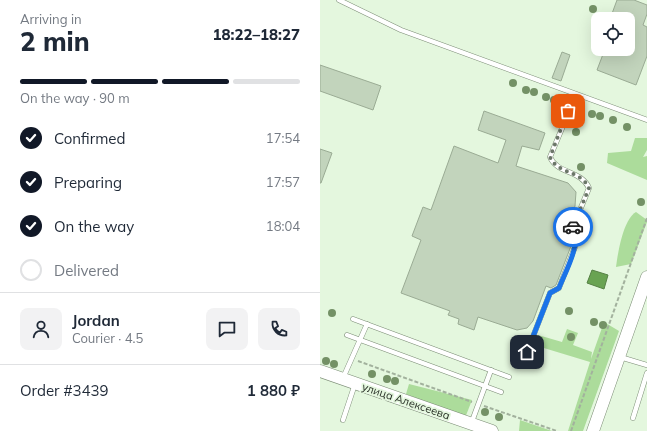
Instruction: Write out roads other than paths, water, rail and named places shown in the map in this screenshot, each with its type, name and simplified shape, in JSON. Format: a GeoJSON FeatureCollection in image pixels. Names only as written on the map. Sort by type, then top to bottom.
{"type":"FeatureCollection","features":[{"type":"Feature","properties":{"kind":"street"},"geometry":{"type":"LineString","coordinates":[[593,431],[647,277]]}},
{"type":"Feature","properties":{"kind":"street","name":"улица Алексеева"},"geometry":{"type":"LineString","coordinates":[[320,371],[492,431]]}},
{"type":"Feature","properties":{"kind":"lane"},"geometry":{"type":"LineString","coordinates":[[338,0],[402,30],[647,120]]}},
{"type":"Feature","properties":{"kind":"lane"},"geometry":{"type":"LineString","coordinates":[[527,352],[550,293],[559,288],[575,247],[571,232],[589,188],[586,181],[579,175],[555,166],[550,157],[576,95]]}},
{"type":"Feature","properties":{"kind":"lane"},"geometry":{"type":"LineString","coordinates":[[353,320],[509,377]]}},
{"type":"Feature","properties":{"kind":"lane"},"geometry":{"type":"LineString","coordinates":[[342,379],[361,340],[366,324]]}},
{"type":"Feature","properties":{"kind":"lane"},"geometry":{"type":"LineString","coordinates":[[347,335],[501,392]]}},
{"type":"Feature","properties":{"kind":"lane"},"geometry":{"type":"LineString","coordinates":[[619,356],[647,365]]}},
{"type":"Feature","properties":{"kind":"lane"},"geometry":{"type":"LineString","coordinates":[[471,424],[491,370]]}},
{"type":"Feature","properties":{"kind":"lane"},"geometry":{"type":"LineString","coordinates":[[633,418],[647,373]]}},
{"type":"Feature","properties":{"kind":"lane"},"geometry":{"type":"LineString","coordinates":[[343,420],[356,384]]}}]}
